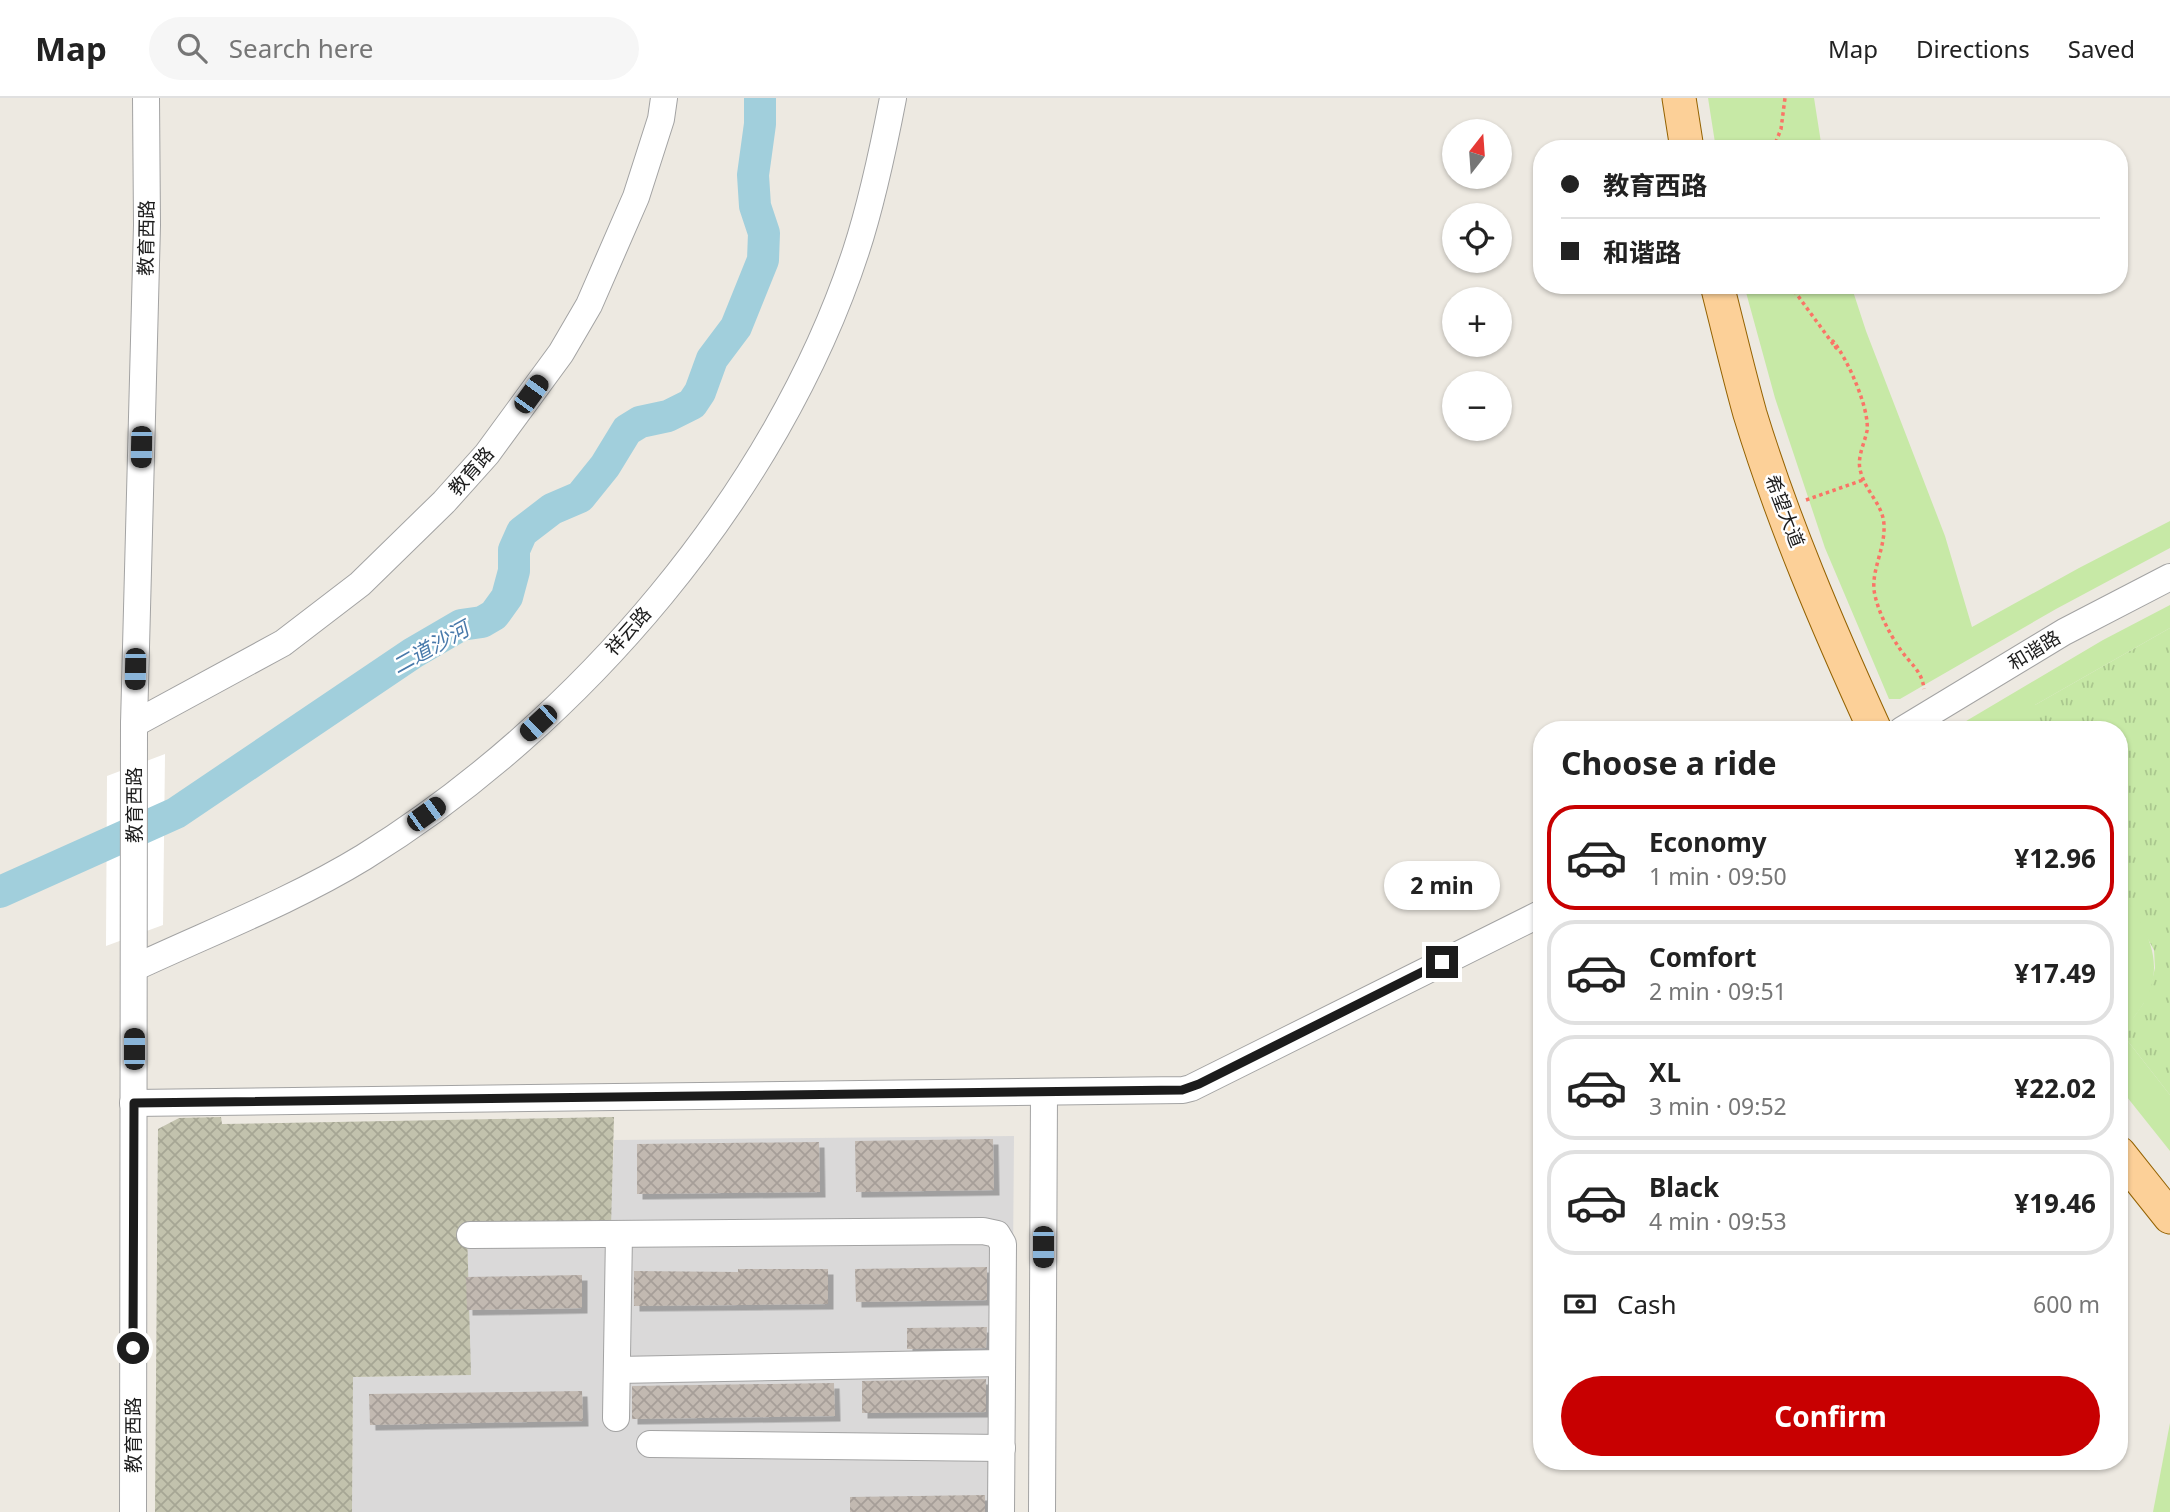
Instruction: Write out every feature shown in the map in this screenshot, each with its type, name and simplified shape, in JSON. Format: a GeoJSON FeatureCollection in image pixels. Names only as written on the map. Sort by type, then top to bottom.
{"type":"FeatureCollection","features":[{"type":"Feature","properties":{"kind":"main road"},"geometry":{"type":"LineString","coordinates":[[1662,98],[1669,140]]}},
{"type":"Feature","properties":{"kind":"main road"},"geometry":{"type":"LineString","coordinates":[[1679,98],[1686,140]]}},
{"type":"Feature","properties":{"kind":"main road","name":"希望大道"},"geometry":{"type":"LineString","coordinates":[[1701,294],[1727,394],[1783,558],[1827,678],[1848,721]]}},
{"type":"Feature","properties":{"kind":"main road","name":"希望大道"},"geometry":{"type":"LineString","coordinates":[[1719,294],[1740,378],[1765,457],[1825,615],[1871,721]]}},
{"type":"Feature","properties":{"kind":"main road"},"geometry":{"type":"LineString","coordinates":[[2128,1145],[2170,1195]]}},
{"type":"Feature","properties":{"kind":"main road"},"geometry":{"type":"LineString","coordinates":[[2128,1164],[2170,1217]]}},
{"type":"Feature","properties":{"kind":"street","name":"教育西路"},"geometry":{"type":"LineString","coordinates":[[133,1512],[134,724],[146,225],[146,98]]}},
{"type":"Feature","properties":{"kind":"street","name":"教育路"},"geometry":{"type":"LineString","coordinates":[[134,724],[283,643],[360,584],[487,454],[561,354],[589,304],[636,197],[661,119],[664,98]]}},
{"type":"Feature","properties":{"kind":"street","name":"祥云路"},"geometry":{"type":"LineString","coordinates":[[134,968],[311,886],[361,858],[413,823],[500,757],[555,707],[590,673],[663,592],[687,562],[740,484],[810,366],[856,251],[874,188],[892,98]]}},
{"type":"Feature","properties":{"kind":"street","name":"和谐路"},"geometry":{"type":"LineString","coordinates":[[1917,721],[2064,632],[2170,577]]}},
{"type":"Feature","properties":{"kind":"street"},"geometry":{"type":"LineString","coordinates":[[134,1103],[1170,1091],[1191,1088],[1533,917]]}},
{"type":"Feature","properties":{"kind":"street"},"geometry":{"type":"LineString","coordinates":[[1042,1512],[1044,1093]]}},
{"type":"Feature","properties":{"kind":"street"},"geometry":{"type":"LineString","coordinates":[[470,1235],[983,1231],[997,1234],[1003,1244],[1001,1512]]}},
{"type":"Feature","properties":{"kind":"street"},"geometry":{"type":"LineString","coordinates":[[615,1418],[619,1234]]}},
{"type":"Feature","properties":{"kind":"street"},"geometry":{"type":"LineString","coordinates":[[617,1370],[1002,1363]]}},
{"type":"Feature","properties":{"kind":"street"},"geometry":{"type":"LineString","coordinates":[[650,1444],[1002,1448]]}},
{"type":"Feature","properties":{"kind":"path"},"geometry":{"type":"LineString","coordinates":[[1776,140],[1785,98]]}},
{"type":"Feature","properties":{"kind":"path"},"geometry":{"type":"LineString","coordinates":[[1797,294],[1841,351],[1856,383],[1867,425],[1860,462],[1863,480],[1879,507],[1884,524],[1874,583],[1876,598],[1899,648],[1920,671],[1924,689]]}},
{"type":"Feature","properties":{"kind":"path"},"geometry":{"type":"LineString","coordinates":[[1802,502],[1863,480]]}},
{"type":"Feature","properties":{"kind":"shaded area"},"geometry":{"type":"Polygon","coordinates":[[[221,1117],[222,1124],[614,1117],[611,1227],[467,1230],[471,1375],[353,1377],[352,1512],[155,1512],[158,1129],[179,1118],[221,1117]]]}},
{"type":"Feature","properties":{"kind":"shaded area"},"geometry":{"type":"Polygon","coordinates":[[[1014,1136],[1011,1512],[352,1512],[353,1377],[470,1375],[467,1230],[610,1227],[614,1140],[1014,1136]]]}},
{"type":"Feature","properties":{"kind":"green space"},"geometry":{"type":"Polygon","coordinates":[[[1708,98],[1814,98],[1821,140],[1715,140],[1708,98]]]}},
{"type":"Feature","properties":{"kind":"green space"},"geometry":{"type":"Polygon","coordinates":[[[1746,294],[1854,294],[1945,536],[1972,627],[2170,521],[2170,548],[2056,609],[1900,699],[1889,699],[1825,548],[1775,398],[1746,294]]]}},
{"type":"Feature","properties":{"kind":"green space"},"geometry":{"type":"Polygon","coordinates":[[[2170,605],[2170,628],[2035,705],[2035,721],[1966,721],[2103,640],[2170,605]]]}},
{"type":"Feature","properties":{"kind":"green space"},"geometry":{"type":"Polygon","coordinates":[[[2170,628],[2170,1095],[2128,1041],[2129,1024],[2143,1004],[2155,968],[2154,950],[2128,903],[2128,721],[2035,721],[2035,705],[2170,628]]]}},
{"type":"Feature","properties":{"kind":"green space"},"geometry":{"type":"Polygon","coordinates":[[[2128,902],[2148,939],[2154,967],[2147,997],[2132,1020],[2128,1032],[2128,902]]]}},
{"type":"Feature","properties":{"kind":"green space"},"geometry":{"type":"Polygon","coordinates":[[[2128,1041],[2170,1095],[2170,1151],[2128,1098],[2128,1041]]]}},
{"type":"Feature","properties":{"kind":"green space"},"geometry":{"type":"Polygon","coordinates":[[[2170,1423],[2170,1512],[2153,1512],[2170,1423]]]}},
{"type":"Feature","properties":{"kind":"pier"},"geometry":{"type":"Polygon","coordinates":[[[165,754],[163,925],[106,946],[107,776],[165,754]]]}},
{"type":"Feature","properties":{"kind":"building"},"geometry":{"type":"Polygon","coordinates":[[[993,1139],[994,1190],[856,1192],[855,1141],[993,1139]]]}},
{"type":"Feature","properties":{"kind":"building"},"geometry":{"type":"Polygon","coordinates":[[[819,1142],[820,1192],[637,1194],[637,1144],[819,1142]]]}},
{"type":"Feature","properties":{"kind":"building"},"geometry":{"type":"Polygon","coordinates":[[[987,1267],[987,1300],[856,1302],[855,1269],[987,1267]]]}},
{"type":"Feature","properties":{"kind":"building"},"geometry":{"type":"Polygon","coordinates":[[[738,1269],[828,1269],[828,1304],[634,1306],[634,1271],[738,1272],[738,1269]]]}},
{"type":"Feature","properties":{"kind":"building"},"geometry":{"type":"Polygon","coordinates":[[[582,1275],[582,1308],[467,1310],[466,1277],[582,1275]]]}},
{"type":"Feature","properties":{"kind":"building"},"geometry":{"type":"Polygon","coordinates":[[[987,1327],[986,1348],[907,1349],[907,1328],[987,1327]]]}},
{"type":"Feature","properties":{"kind":"building"},"geometry":{"type":"Polygon","coordinates":[[[986,1379],[986,1412],[862,1413],[862,1381],[986,1379]]]}},
{"type":"Feature","properties":{"kind":"building"},"geometry":{"type":"Polygon","coordinates":[[[834,1383],[835,1416],[632,1419],[632,1386],[834,1383]]]}},
{"type":"Feature","properties":{"kind":"building"},"geometry":{"type":"Polygon","coordinates":[[[582,1391],[583,1421],[370,1425],[369,1394],[582,1391]]]}},
{"type":"Feature","properties":{"kind":"building"},"geometry":{"type":"Polygon","coordinates":[[[985,1495],[985,1512],[850,1512],[850,1497],[985,1495]]]}},
{"type":"Feature","properties":{"kind":"waterway","name":"二道沙河"},"geometry":{"type":"LineString","coordinates":[[0,892],[176,813],[413,653],[461,625],[482,622],[494,615],[507,597],[514,571],[514,550],[522,532],[552,509],[580,497],[605,466],[627,430],[640,422],[668,416],[692,404],[700,392],[712,359],[736,327],[763,260],[764,233],[755,206],[753,175],[760,124],[760,98]]}},
{"type":"Feature","properties":{"kind":"route"},"geometry":{"type":"LineString","coordinates":[[133,1348],[134,1103],[1182,1090],[1191,1088],[1442,962]]}}]}
